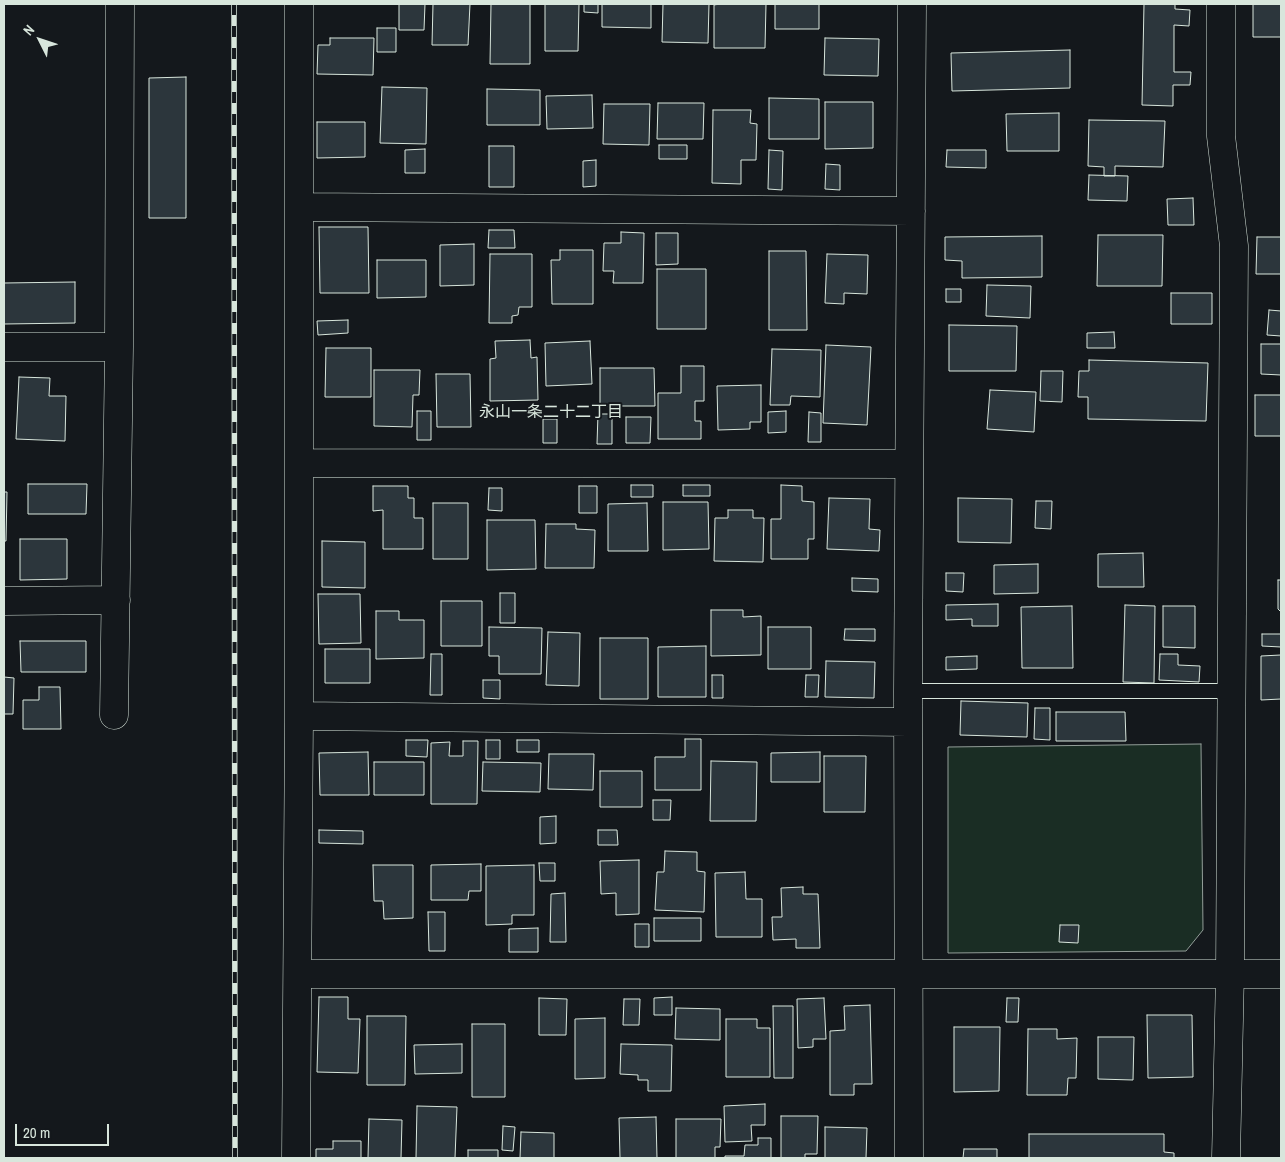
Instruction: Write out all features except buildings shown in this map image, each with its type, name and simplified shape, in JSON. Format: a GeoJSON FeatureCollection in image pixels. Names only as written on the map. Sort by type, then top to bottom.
{"type":"FeatureCollection","features":[{"type":"Feature","properties":{"kind":"street"},"geometry":{"type":"LineString","coordinates":[[114,715],[119,347],[120,4]]}},
{"type":"Feature","properties":{"kind":"street"},"geometry":{"type":"LineString","coordinates":[[296,1158],[300,463],[299,4]]}},
{"type":"Feature","properties":{"kind":"street"},"geometry":{"type":"LineString","coordinates":[[909,1158],[908,691],[912,4]]}},
{"type":"Feature","properties":{"kind":"street"},"geometry":{"type":"LineString","coordinates":[[1220,4],[1221,136],[1234,246],[1230,973],[1226,1158]]}},
{"type":"Feature","properties":{"kind":"street"},"geometry":{"type":"LineString","coordinates":[[299,207],[911,211]]}},
{"type":"Feature","properties":{"kind":"street"},"geometry":{"type":"LineString","coordinates":[[4,347],[119,347]]}},
{"type":"Feature","properties":{"kind":"street"},"geometry":{"type":"LineString","coordinates":[[300,463],[910,464]]}},
{"type":"Feature","properties":{"kind":"street"},"geometry":{"type":"LineString","coordinates":[[4,601],[116,600]]}},
{"type":"Feature","properties":{"kind":"street"},"geometry":{"type":"LineString","coordinates":[[299,716],[908,722]]}},
{"type":"Feature","properties":{"kind":"street"},"geometry":{"type":"LineString","coordinates":[[298,974],[1281,974]]}},
{"type":"Feature","properties":{"kind":"lane"},"geometry":{"type":"LineString","coordinates":[[908,691],[1231,690]]}},
{"type":"Feature","properties":{"kind":"green space"},"geometry":{"type":"Polygon","coordinates":[[[1201,744],[1203,930],[1186,951],[948,953],[948,747],[1201,744]]]}},
{"type":"Feature","properties":{"kind":"railway"},"geometry":{"type":"LineString","coordinates":[[234,4],[235,1158]]}},
{"type":"Feature","properties":{"kind":"district","name":"永山一条二十二丁目"},"geometry":{"type":"Point","coordinates":[551,413]}}]}
